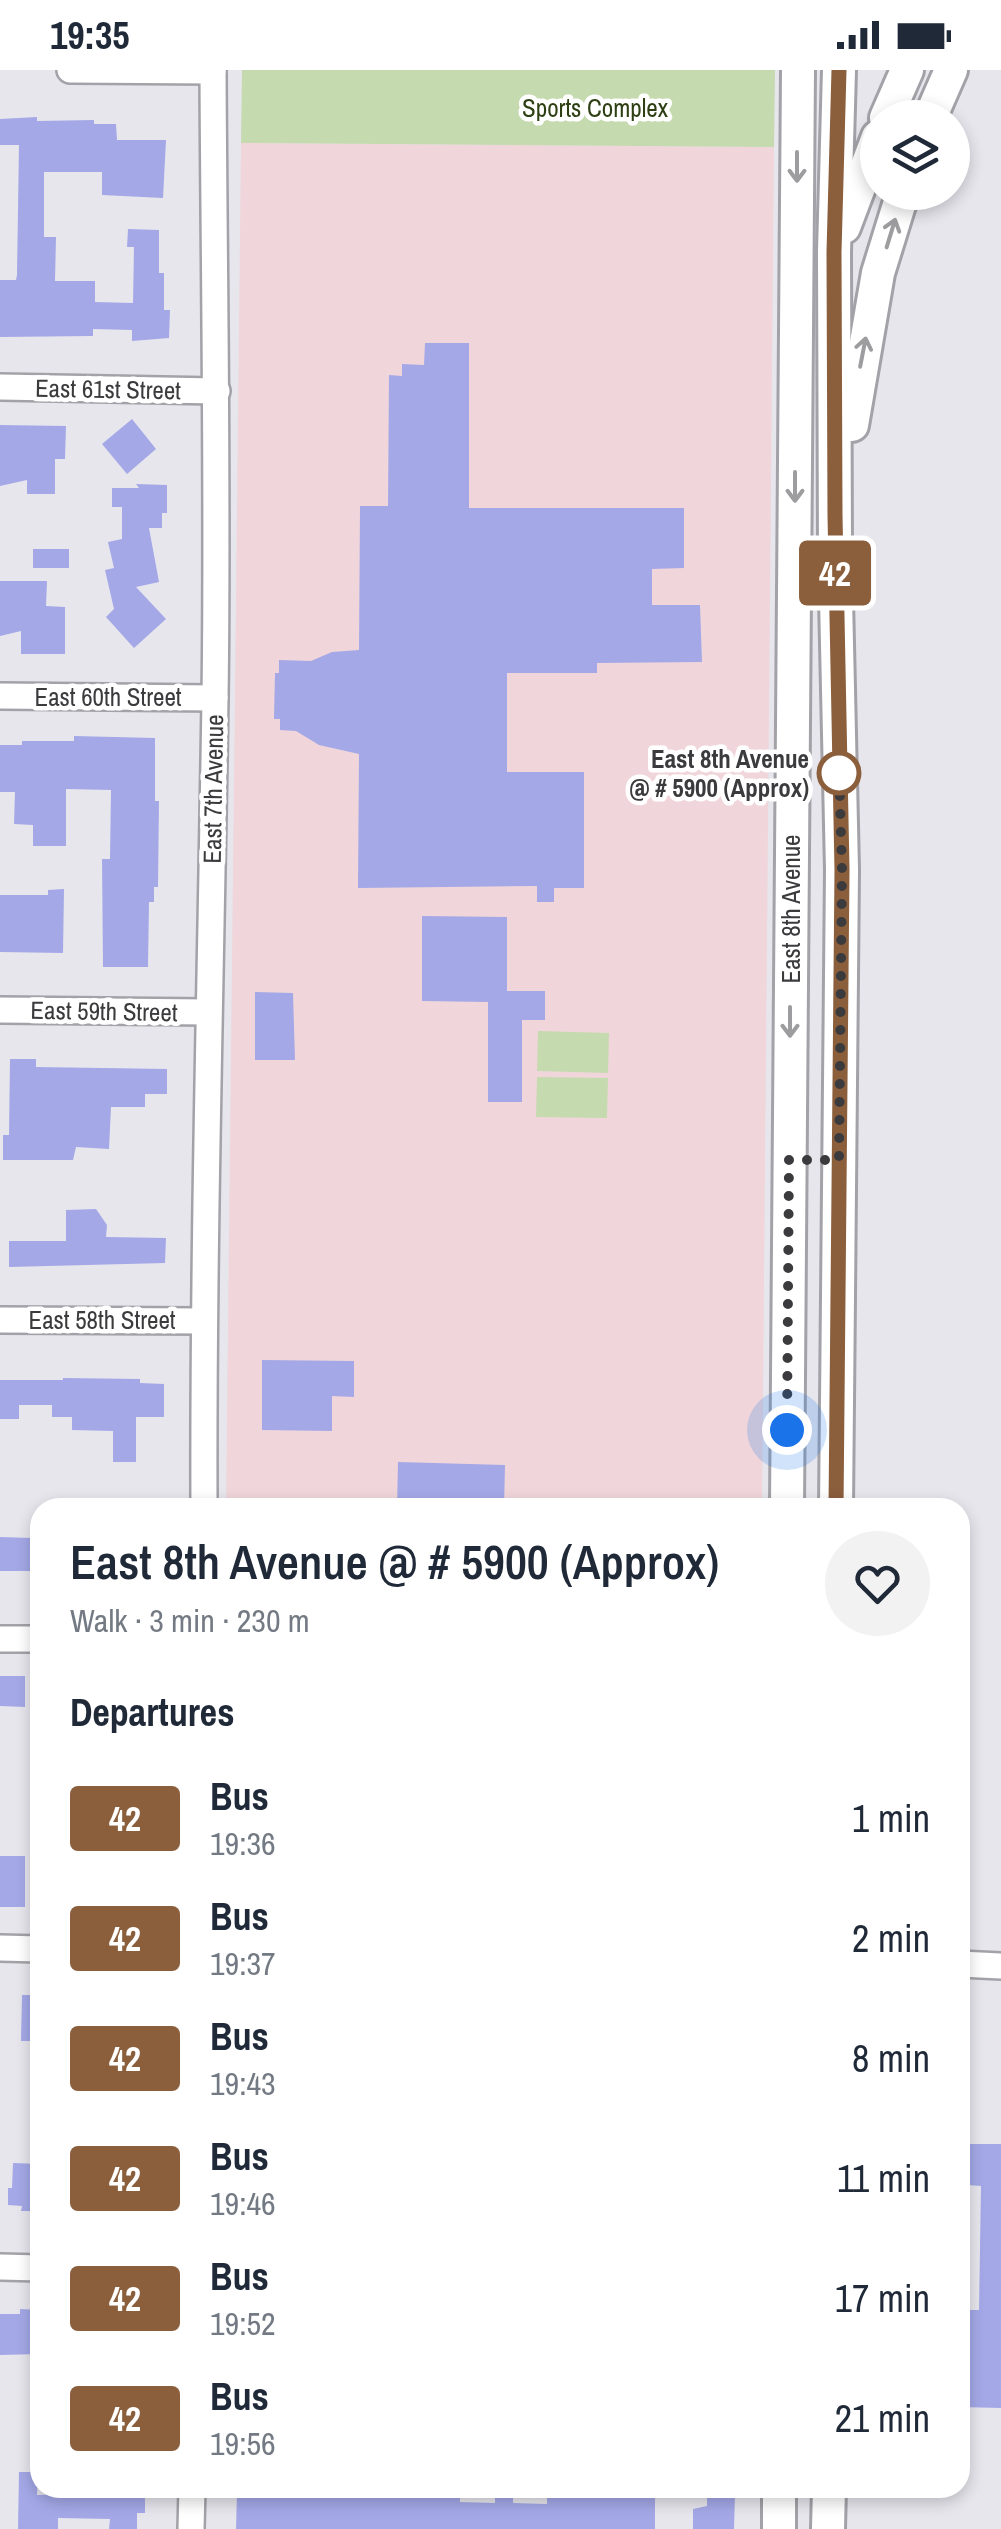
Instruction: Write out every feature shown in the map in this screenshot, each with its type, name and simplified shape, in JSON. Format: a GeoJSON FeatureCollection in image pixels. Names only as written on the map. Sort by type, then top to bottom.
{"type":"FeatureCollection","features":[{"type":"Feature","properties":{"kind":"main road","name":"East 8th Avenue"},"geometry":{"type":"LineString","coordinates":[[786,1498],[798,70]]}},
{"type":"Feature","properties":{"kind":"main road","name":"East 8th Avenue"},"geometry":{"type":"LineString","coordinates":[[836,1498],[842,870],[835,553],[834,252],[839,70]]}},
{"type":"Feature","properties":{"kind":"main road"},"geometry":{"type":"LineString","coordinates":[[894,100],[908,70]]}},
{"type":"Feature","properties":{"kind":"main road"},"geometry":{"type":"LineString","coordinates":[[938,100],[951,70]]}},
{"type":"Feature","properties":{"kind":"main road"},"geometry":{"type":"LineString","coordinates":[[796,389],[812,316],[860,184]]}},
{"type":"Feature","properties":{"kind":"main road"},"geometry":{"type":"LineString","coordinates":[[835,553],[858,382],[878,273],[897,210]]}},
{"type":"Feature","properties":{"kind":"main road"},"geometry":{"type":"LineString","coordinates":[[793,691],[837,693]]}},
{"type":"Feature","properties":{"kind":"main road"},"geometry":{"type":"LineString","coordinates":[[789,1160],[839,1160]]}},
{"type":"Feature","properties":{"kind":"main road"},"geometry":{"type":"LineString","coordinates":[[779,2498],[779,2529]]}},
{"type":"Feature","properties":{"kind":"main road"},"geometry":{"type":"LineString","coordinates":[[828,2498],[828,2529]]}},
{"type":"Feature","properties":{"kind":"street"},"geometry":{"type":"LineString","coordinates":[[70,70],[213,71]]}},
{"type":"Feature","properties":{"kind":"street","name":"East 7th Avenue"},"geometry":{"type":"LineString","coordinates":[[204,1498],[217,390],[213,71]]}},
{"type":"Feature","properties":{"kind":"street","name":"East 61st Street"},"geometry":{"type":"LineString","coordinates":[[0,387],[217,390]]}},
{"type":"Feature","properties":{"kind":"street","name":"East 60th Street"},"geometry":{"type":"LineString","coordinates":[[0,696],[215,698]]}},
{"type":"Feature","properties":{"kind":"street","name":"East 59th Street"},"geometry":{"type":"LineString","coordinates":[[0,1010],[208,1012]]}},
{"type":"Feature","properties":{"kind":"street","name":"East 58th Street"},"geometry":{"type":"LineString","coordinates":[[0,1320],[204,1321]]}},
{"type":"Feature","properties":{"kind":"street"},"geometry":{"type":"LineString","coordinates":[[0,1638],[30,1640]]}},
{"type":"Feature","properties":{"kind":"street"},"geometry":{"type":"LineString","coordinates":[[0,1948],[30,1949]]}},
{"type":"Feature","properties":{"kind":"street"},"geometry":{"type":"LineString","coordinates":[[970,1964],[1001,1966]]}},
{"type":"Feature","properties":{"kind":"street"},"geometry":{"type":"LineString","coordinates":[[0,2267],[30,2268]]}},
{"type":"Feature","properties":{"kind":"street"},"geometry":{"type":"LineString","coordinates":[[191,2529],[192,2498]]}},
{"type":"Feature","properties":{"kind":"shaded area"},"geometry":{"type":"Polygon","coordinates":[[[241,143],[774,147],[762,1498],[226,1498],[241,143]]]}},
{"type":"Feature","properties":{"kind":"green space","name":"Sports Complex"},"geometry":{"type":"Polygon","coordinates":[[[242,70],[775,70],[774,147],[241,143],[242,70]]]}},
{"type":"Feature","properties":{"kind":"green space"},"geometry":{"type":"Polygon","coordinates":[[[538,1031],[609,1033],[608,1073],[537,1071],[538,1031]]]}},
{"type":"Feature","properties":{"kind":"green space"},"geometry":{"type":"Polygon","coordinates":[[[537,1077],[608,1078],[607,1118],[536,1117],[537,1077]]]}},
{"type":"Feature","properties":{"kind":"building"},"geometry":{"type":"Polygon","coordinates":[[[37,117],[37,121],[94,120],[94,124],[116,124],[117,140],[166,140],[163,198],[102,195],[102,172],[44,172],[44,237],[56,237],[55,281],[95,281],[95,302],[133,303],[134,247],[127,247],[128,229],[159,230],[159,273],[164,273],[164,310],[170,310],[169,338],[132,341],[132,330],[93,329],[93,336],[0,337],[0,280],[16,280],[17,275],[19,145],[0,145],[0,119],[37,117]]]}},
{"type":"Feature","properties":{"kind":"building"},"geometry":{"type":"Polygon","coordinates":[[[425,343],[469,343],[469,508],[684,508],[684,568],[652,569],[652,605],[700,605],[702,662],[597,663],[597,673],[507,673],[507,772],[584,772],[584,888],[554,888],[554,902],[537,902],[537,886],[358,888],[359,754],[319,745],[296,731],[280,730],[280,719],[274,719],[279,660],[311,661],[332,652],[359,650],[360,506],[388,506],[389,375],[402,376],[402,364],[424,365],[425,343]]]}},
{"type":"Feature","properties":{"kind":"building"},"geometry":{"type":"Polygon","coordinates":[[[132,419],[156,449],[127,474],[102,444],[132,419]]]}},
{"type":"Feature","properties":{"kind":"building"},"geometry":{"type":"Polygon","coordinates":[[[0,425],[66,426],[65,459],[55,459],[55,494],[27,494],[27,480],[0,486],[0,425]]]}},
{"type":"Feature","properties":{"kind":"building"},"geometry":{"type":"Polygon","coordinates":[[[136,484],[167,485],[167,513],[162,513],[162,528],[149,528],[159,582],[136,587],[166,619],[134,648],[106,617],[114,609],[105,570],[114,568],[108,542],[122,539],[122,507],[112,507],[112,488],[139,488],[136,484]]]}},
{"type":"Feature","properties":{"kind":"building"},"geometry":{"type":"Polygon","coordinates":[[[33,549],[69,549],[69,568],[33,568],[33,549]]]}},
{"type":"Feature","properties":{"kind":"building"},"geometry":{"type":"Polygon","coordinates":[[[0,581],[47,581],[46,606],[65,607],[65,654],[21,654],[21,631],[0,636],[0,581]]]}},
{"type":"Feature","properties":{"kind":"building"},"geometry":{"type":"Polygon","coordinates":[[[74,736],[155,738],[158,887],[154,887],[154,902],[149,902],[148,967],[103,967],[102,859],[110,859],[111,790],[66,789],[66,846],[33,846],[33,825],[14,824],[15,792],[0,792],[0,745],[74,741],[74,736]]]}},
{"type":"Feature","properties":{"kind":"building"},"geometry":{"type":"Polygon","coordinates":[[[64,889],[63,953],[0,952],[0,895],[48,895],[48,890],[64,889]]]}},
{"type":"Feature","properties":{"kind":"building"},"geometry":{"type":"Polygon","coordinates":[[[422,916],[507,917],[507,991],[545,991],[545,1020],[522,1020],[522,1102],[488,1102],[488,1002],[422,1001],[422,916]]]}},
{"type":"Feature","properties":{"kind":"building"},"geometry":{"type":"Polygon","coordinates":[[[255,992],[293,993],[295,1060],[255,1060],[255,992]]]}},
{"type":"Feature","properties":{"kind":"building"},"geometry":{"type":"Polygon","coordinates":[[[10,1059],[36,1059],[36,1067],[167,1069],[167,1094],[145,1094],[145,1107],[111,1107],[109,1149],[76,1147],[73,1160],[3,1160],[3,1135],[9,1135],[10,1059]]]}},
{"type":"Feature","properties":{"kind":"building"},"geometry":{"type":"Polygon","coordinates":[[[96,1209],[107,1225],[106,1237],[166,1238],[165,1263],[9,1267],[9,1241],[66,1241],[66,1210],[96,1209]]]}},
{"type":"Feature","properties":{"kind":"building"},"geometry":{"type":"Polygon","coordinates":[[[262,1360],[354,1361],[354,1397],[332,1396],[332,1431],[262,1430],[262,1360]]]}},
{"type":"Feature","properties":{"kind":"building"},"geometry":{"type":"Polygon","coordinates":[[[140,1379],[140,1383],[164,1384],[164,1417],[136,1417],[136,1462],[113,1462],[113,1431],[72,1430],[72,1417],[52,1417],[52,1405],[19,1405],[19,1419],[0,1419],[0,1380],[140,1379]]]}},
{"type":"Feature","properties":{"kind":"building"},"geometry":{"type":"Polygon","coordinates":[[[398,1462],[505,1465],[504,1498],[397,1498],[398,1462]]]}},
{"type":"Feature","properties":{"kind":"building"},"geometry":{"type":"Polygon","coordinates":[[[0,1537],[30,1538],[30,1571],[0,1571],[0,1537]]]}},
{"type":"Feature","properties":{"kind":"building"},"geometry":{"type":"Polygon","coordinates":[[[0,1676],[25,1676],[25,1707],[0,1706],[0,1676]]]}},
{"type":"Feature","properties":{"kind":"building"},"geometry":{"type":"Polygon","coordinates":[[[0,1856],[25,1856],[25,1907],[0,1907],[0,1856]]]}},
{"type":"Feature","properties":{"kind":"building"},"geometry":{"type":"Polygon","coordinates":[[[22,1995],[30,1995],[30,2041],[21,2041],[22,1995]]]}},
{"type":"Feature","properties":{"kind":"building"},"geometry":{"type":"Polygon","coordinates":[[[970,2144],[1001,2144],[1001,2408],[970,2407],[970,2310],[979,2310],[981,2186],[970,2185],[970,2144]]]}},
{"type":"Feature","properties":{"kind":"building"},"geometry":{"type":"Polygon","coordinates":[[[13,2163],[30,2164],[30,2211],[8,2205],[8,2188],[12,2188],[13,2163]]]}},
{"type":"Feature","properties":{"kind":"building"},"geometry":{"type":"Polygon","coordinates":[[[20,2309],[30,2310],[30,2354],[0,2355],[0,2314],[20,2314],[20,2309]]]}},
{"type":"Feature","properties":{"kind":"building"},"geometry":{"type":"Polygon","coordinates":[[[19,2472],[30,2472],[30,2498],[145,2498],[145,2513],[137,2513],[137,2529],[109,2529],[110,2519],[58,2518],[58,2529],[18,2529],[19,2472]]]}},
{"type":"Feature","properties":{"kind":"building"},"geometry":{"type":"Polygon","coordinates":[[[237,2498],[460,2498],[460,2502],[495,2503],[495,2498],[513,2498],[513,2503],[547,2504],[547,2498],[655,2498],[655,2529],[236,2529],[237,2498]]]}},
{"type":"Feature","properties":{"kind":"building"},"geometry":{"type":"Polygon","coordinates":[[[707,2498],[735,2498],[734,2529],[693,2529],[693,2509],[707,2506],[707,2498]]]}},
{"type":"Feature","properties":{"kind":"bus line","name":"42"},"geometry":{"type":"LineString","coordinates":[[836,1498],[842,870],[834,252],[839,70]]}},
{"type":"Feature","properties":{"kind":"place","name":"East 8th Avenue @ # 5900 (Approx)"},"geometry":{"type":"Point","coordinates":[839,773]}},
{"type":"Feature","properties":{"kind":"route"},"geometry":{"type":"LineString","coordinates":[[787,1430],[789,1160],[839,1160],[842,870],[839,764],[839,773]]}}]}
